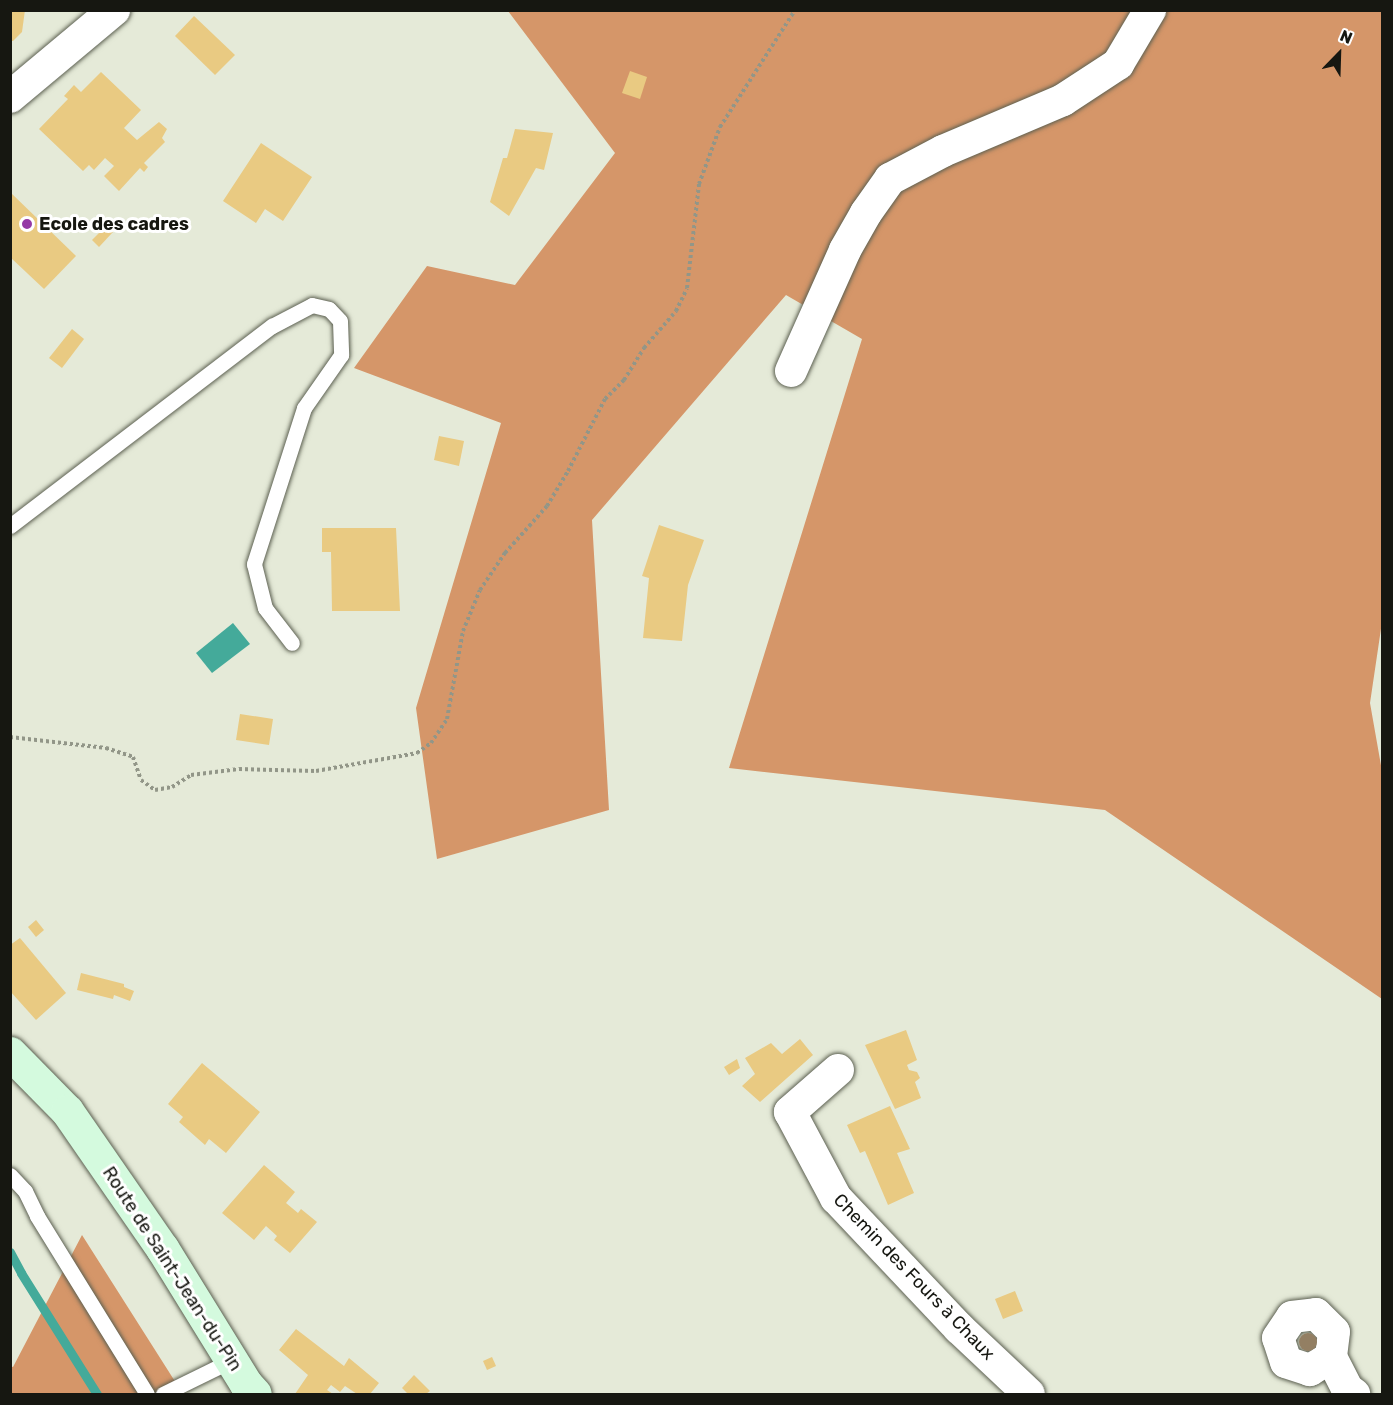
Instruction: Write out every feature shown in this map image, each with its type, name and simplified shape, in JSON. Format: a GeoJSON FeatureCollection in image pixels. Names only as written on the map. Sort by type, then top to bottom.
{"type":"FeatureCollection","features":[{"type":"Feature","properties":{"kind":"main road","name":"Route de Saint-Jean-du-Pin"},"geometry":{"type":"LineString","coordinates":[[10,1053],[67,1111],[162,1248],[255,1395]]}},
{"type":"Feature","properties":{"kind":"main road","name":"Route de Saint-Jean-du-Pin"},"geometry":{"type":"LineString","coordinates":[[10,1075],[89,1143]]}},
{"type":"Feature","properties":{"kind":"street"},"geometry":{"type":"LineString","coordinates":[[10,98],[114,10]]}},
{"type":"Feature","properties":{"kind":"street"},"geometry":{"type":"LineString","coordinates":[[791,371],[845,250],[866,213],[891,179],[943,151],[1063,100],[1118,64],[1150,10]]}},
{"type":"Feature","properties":{"kind":"street","name":"Chemin des Fours à Chaux"},"geometry":{"type":"LineString","coordinates":[[838,1070],[790,1112],[836,1198],[959,1328],[1029,1395]]}},
{"type":"Feature","properties":{"kind":"street"},"geometry":{"type":"LineString","coordinates":[[1331,1357],[1347,1389],[1354,1395]]}},
{"type":"Feature","properties":{"kind":"lane"},"geometry":{"type":"LineString","coordinates":[[10,526],[272,326],[312,305],[329,309],[340,321],[341,356],[304,408],[254,564],[265,608],[292,643]]}},
{"type":"Feature","properties":{"kind":"lane"},"geometry":{"type":"LineString","coordinates":[[10,1175],[25,1191],[147,1395]]}},
{"type":"Feature","properties":{"kind":"lane"},"geometry":{"type":"LineString","coordinates":[[164,1395],[231,1360]]}},
{"type":"Feature","properties":{"kind":"path"},"geometry":{"type":"LineString","coordinates":[[10,737],[106,748],[133,757],[141,780],[155,790],[172,787],[191,775],[239,769],[316,771],[417,753],[431,743],[447,719],[464,631],[480,590],[505,553],[547,506],[605,399],[624,380],[644,348],[676,311],[687,288],[699,184],[720,127],[795,10]]}},
{"type":"Feature","properties":{"kind":"shaded area"},"geometry":{"type":"Polygon","coordinates":[[[508,11],[1382,11],[1382,622],[1370,703],[1382,771],[1382,999],[1105,810],[729,768],[862,339],[786,295],[592,520],[609,810],[437,859],[416,708],[501,423],[354,368],[427,266],[515,285],[615,153],[508,11]]]}},
{"type":"Feature","properties":{"kind":"shaded area"},"geometry":{"type":"Polygon","coordinates":[[[82,1235],[183,1394],[11,1394],[10,1366],[13,1367],[82,1235]]]}},
{"type":"Feature","properties":{"kind":"water"},"geometry":{"type":"Polygon","coordinates":[[[233,623],[250,644],[212,673],[196,653],[233,623]]]}},
{"type":"Feature","properties":{"kind":"building"},"geometry":{"type":"Polygon","coordinates":[[[10,10],[25,10],[22,32],[13,41],[10,41],[10,10]]]}},
{"type":"Feature","properties":{"kind":"building"},"geometry":{"type":"Polygon","coordinates":[[[194,16],[235,55],[215,75],[175,36],[194,16]]]}},
{"type":"Feature","properties":{"kind":"building"},"geometry":{"type":"Polygon","coordinates":[[[630,71],[647,77],[640,99],[622,93],[630,71]]]}},
{"type":"Feature","properties":{"kind":"building"},"geometry":{"type":"Polygon","coordinates":[[[101,72],[141,110],[124,128],[137,140],[159,122],[167,129],[162,138],[165,142],[144,163],[148,167],[144,172],[140,168],[119,191],[104,176],[114,166],[105,158],[94,170],[89,165],[83,171],[39,129],[68,99],[64,96],[74,85],[81,92],[101,72]]]}},
{"type":"Feature","properties":{"kind":"building"},"geometry":{"type":"Polygon","coordinates":[[[515,129],[553,133],[544,170],[536,168],[509,216],[490,202],[503,158],[507,158],[515,129]]]}},
{"type":"Feature","properties":{"kind":"building"},"geometry":{"type":"Polygon","coordinates":[[[261,143],[312,177],[283,221],[265,209],[256,223],[223,201],[261,143]]]}},
{"type":"Feature","properties":{"kind":"building","name":"Ecole des cadres"},"geometry":{"type":"Polygon","coordinates":[[[10,192],[76,256],[44,289],[10,257],[10,192]]]}},
{"type":"Feature","properties":{"kind":"building"},"geometry":{"type":"Polygon","coordinates":[[[106,226],[113,232],[99,247],[92,240],[106,226]]]}},
{"type":"Feature","properties":{"kind":"building"},"geometry":{"type":"Polygon","coordinates":[[[72,329],[84,339],[62,368],[49,358],[72,329]]]}},
{"type":"Feature","properties":{"kind":"building"},"geometry":{"type":"Polygon","coordinates":[[[439,436],[464,441],[459,466],[434,460],[439,436]]]}},
{"type":"Feature","properties":{"kind":"building"},"geometry":{"type":"Polygon","coordinates":[[[659,525],[704,540],[688,585],[682,641],[643,638],[649,578],[642,576],[659,525]]]}},
{"type":"Feature","properties":{"kind":"building"},"geometry":{"type":"Polygon","coordinates":[[[322,528],[396,528],[400,611],[332,611],[331,552],[322,552],[322,528]]]}},
{"type":"Feature","properties":{"kind":"building"},"geometry":{"type":"Polygon","coordinates":[[[240,714],[273,719],[269,745],[236,740],[240,714]]]}},
{"type":"Feature","properties":{"kind":"building"},"geometry":{"type":"Polygon","coordinates":[[[36,920],[44,930],[36,937],[28,927],[36,920]]]}},
{"type":"Feature","properties":{"kind":"building"},"geometry":{"type":"Polygon","coordinates":[[[20,938],[66,993],[36,1020],[10,991],[10,945],[20,938]]]}},
{"type":"Feature","properties":{"kind":"building"},"geometry":{"type":"Polygon","coordinates":[[[81,973],[124,984],[124,987],[134,991],[130,1001],[114,995],[113,999],[77,990],[81,973]]]}},
{"type":"Feature","properties":{"kind":"building"},"geometry":{"type":"Polygon","coordinates":[[[906,1030],[917,1060],[907,1065],[909,1070],[917,1072],[920,1078],[915,1082],[921,1098],[895,1109],[865,1045],[906,1030]]]}},
{"type":"Feature","properties":{"kind":"building"},"geometry":{"type":"Polygon","coordinates":[[[800,1039],[813,1055],[760,1102],[742,1086],[755,1074],[745,1058],[771,1043],[782,1054],[800,1039]]]}},
{"type":"Feature","properties":{"kind":"building"},"geometry":{"type":"Polygon","coordinates":[[[737,1059],[740,1068],[729,1075],[724,1067],[737,1059]]]}},
{"type":"Feature","properties":{"kind":"building"},"geometry":{"type":"Polygon","coordinates":[[[202,1063],[260,1112],[226,1153],[209,1139],[205,1145],[179,1122],[183,1117],[168,1104],[202,1063]]]}},
{"type":"Feature","properties":{"kind":"building"},"geometry":{"type":"Polygon","coordinates":[[[890,1106],[910,1149],[897,1153],[914,1193],[888,1205],[865,1151],[860,1153],[847,1125],[890,1106]]]}},
{"type":"Feature","properties":{"kind":"building"},"geometry":{"type":"Polygon","coordinates":[[[264,1165],[295,1192],[286,1203],[298,1213],[301,1209],[317,1222],[290,1253],[274,1240],[277,1236],[266,1226],[254,1240],[222,1213],[264,1165]]]}},
{"type":"Feature","properties":{"kind":"building"},"geometry":{"type":"Polygon","coordinates":[[[1015,1291],[1023,1311],[1003,1319],[995,1299],[1015,1291]]]}},
{"type":"Feature","properties":{"kind":"building"},"geometry":{"type":"Polygon","coordinates":[[[296,1329],[344,1366],[349,1358],[379,1383],[370,1394],[357,1394],[345,1386],[340,1392],[331,1385],[327,1390],[333,1394],[295,1394],[308,1375],[279,1350],[296,1329]]]}},
{"type":"Feature","properties":{"kind":"building"},"geometry":{"type":"Polygon","coordinates":[[[492,1357],[496,1366],[487,1370],[483,1361],[492,1357]]]}},
{"type":"Feature","properties":{"kind":"building"},"geometry":{"type":"Polygon","coordinates":[[[414,1375],[430,1391],[426,1394],[408,1394],[402,1388],[414,1375]]]}},
{"type":"Feature","properties":{"kind":"waterway"},"geometry":{"type":"LineString","coordinates":[[10,1252],[97,1394]]}},
{"type":"Feature","properties":{"kind":"place","name":"Ecole des cadres"},"geometry":{"type":"Point","coordinates":[27,224]}}]}
